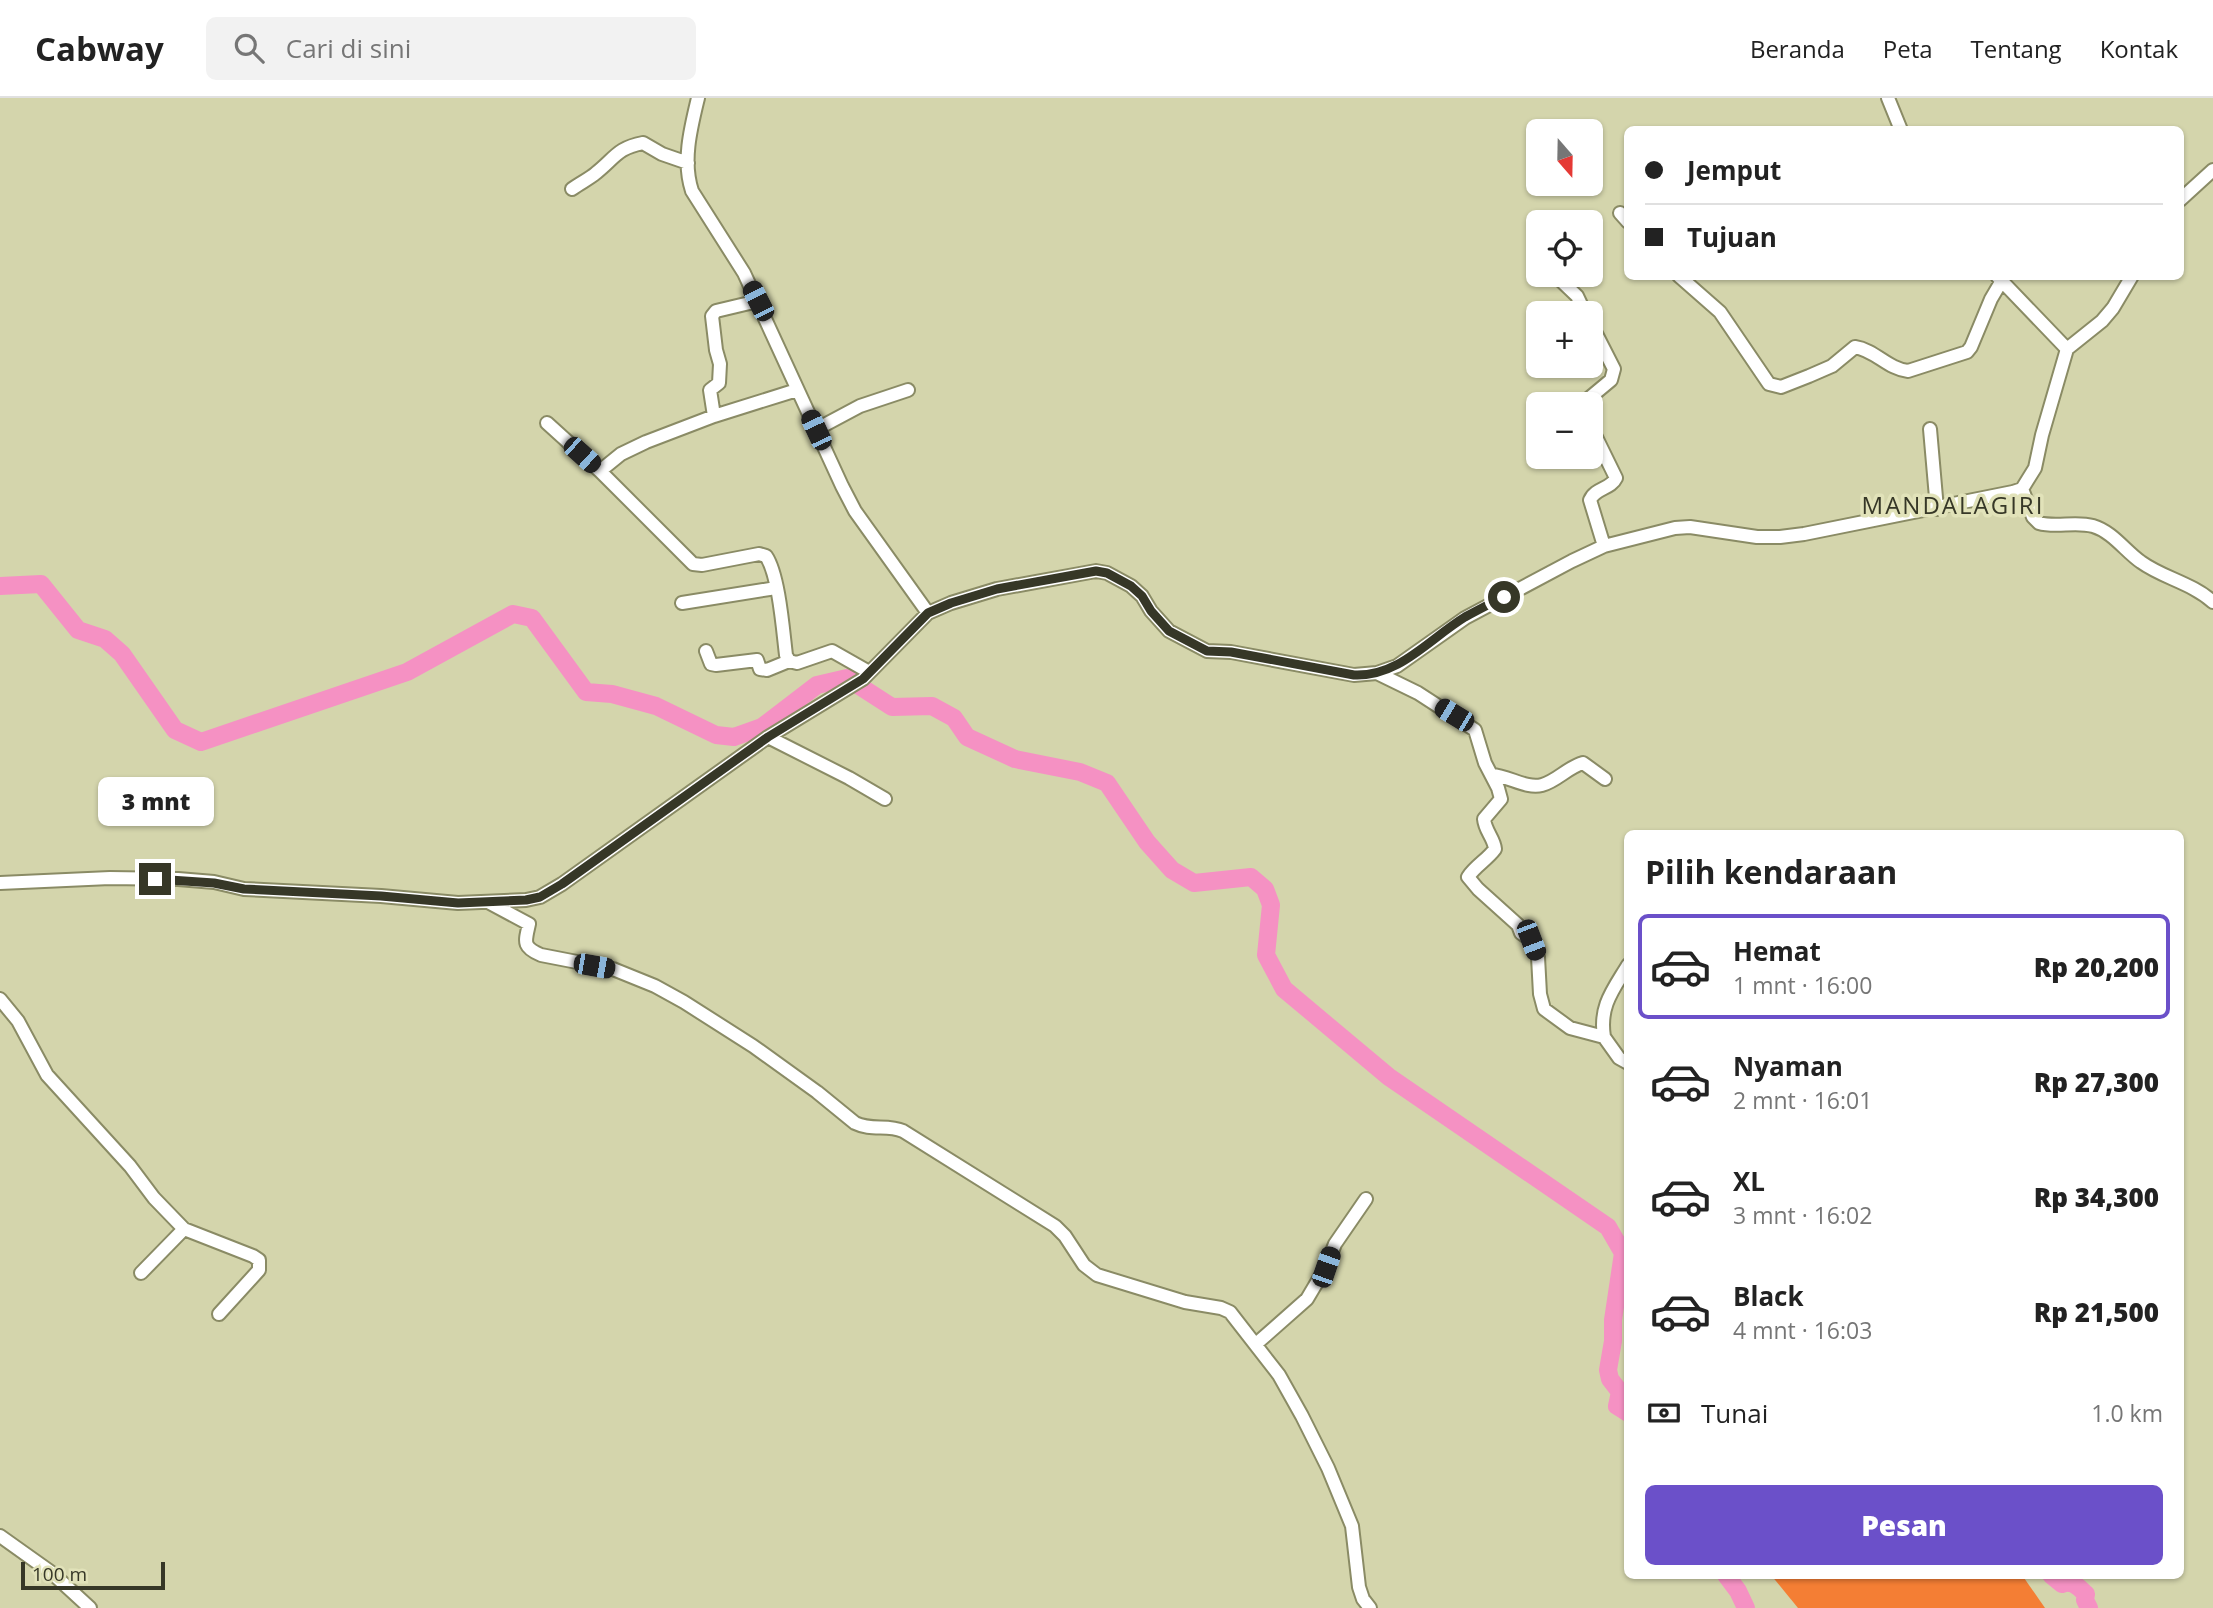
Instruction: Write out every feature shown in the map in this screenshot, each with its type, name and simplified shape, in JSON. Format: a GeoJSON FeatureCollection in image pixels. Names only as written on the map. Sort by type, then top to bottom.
{"type":"FeatureCollection","features":[{"type":"Feature","properties":{"kind":"street"},"geometry":{"type":"LineString","coordinates":[[698,98],[691,127],[688,163],[692,191],[744,273],[855,511],[928,613]]}},
{"type":"Feature","properties":{"kind":"street"},"geometry":{"type":"LineString","coordinates":[[1888,98],[1899,126]]}},
{"type":"Feature","properties":{"kind":"street"},"geometry":{"type":"LineString","coordinates":[[572,188],[629,146],[643,143],[662,154],[688,163]]}},
{"type":"Feature","properties":{"kind":"street"},"geometry":{"type":"LineString","coordinates":[[2184,196],[2213,170]]}},
{"type":"Feature","properties":{"kind":"street"},"geometry":{"type":"LineString","coordinates":[[1684,280],[1720,312],[1769,384],[1781,387],[1832,366],[1855,346],[1874,354],[1898,370],[1913,370],[1967,352],[1999,280]]}},
{"type":"Feature","properties":{"kind":"street"},"geometry":{"type":"LineString","coordinates":[[2000,280],[2067,349]]}},
{"type":"Feature","properties":{"kind":"street"},"geometry":{"type":"LineString","coordinates":[[0,883],[110,878],[178,879],[244,889],[458,903],[540,897],[768,737],[848,690],[866,676],[928,613],[997,589],[1096,571],[1107,573],[1131,586],[1169,631],[1207,651],[1231,652],[1354,675],[1377,673],[1397,666],[1465,618],[1604,546],[1675,528],[1690,527],[1757,537],[1780,537],[1937,509],[2022,489],[2035,468],[2067,349],[2113,308],[2130,280]]}},
{"type":"Feature","properties":{"kind":"street"},"geometry":{"type":"LineString","coordinates":[[1568,287],[1580,301]]}},
{"type":"Feature","properties":{"kind":"street"},"geometry":{"type":"LineString","coordinates":[[714,416],[710,390],[719,383],[720,370],[712,324],[713,314],[726,308],[758,301]]}},
{"type":"Feature","properties":{"kind":"street"},"geometry":{"type":"LineString","coordinates":[[1597,392],[1611,380],[1614,369],[1603,347]]}},
{"type":"Feature","properties":{"kind":"street"},"geometry":{"type":"LineString","coordinates":[[600,471],[621,454],[646,442],[714,416],[797,390]]}},
{"type":"Feature","properties":{"kind":"street"},"geometry":{"type":"LineString","coordinates":[[816,430],[863,405],[908,390]]}},
{"type":"Feature","properties":{"kind":"street"},"geometry":{"type":"LineString","coordinates":[[547,423],[600,471],[693,564],[702,565],[764,555],[770,561],[789,662]]}},
{"type":"Feature","properties":{"kind":"street"},"geometry":{"type":"LineString","coordinates":[[1930,429],[1937,509]]}},
{"type":"Feature","properties":{"kind":"street"},"geometry":{"type":"LineString","coordinates":[[1603,452],[1616,478],[1595,493],[1590,500],[1604,546]]}},
{"type":"Feature","properties":{"kind":"street"},"geometry":{"type":"LineString","coordinates":[[2022,489],[2033,517],[2039,523],[2085,524],[2096,527],[2123,545],[2141,563],[2213,601]]}},
{"type":"Feature","properties":{"kind":"street"},"geometry":{"type":"LineString","coordinates":[[682,603],[776,588]]}},
{"type":"Feature","properties":{"kind":"street"},"geometry":{"type":"LineString","coordinates":[[706,650],[711,664],[757,660],[760,669],[767,670],[832,651],[866,676]]}},
{"type":"Feature","properties":{"kind":"street"},"geometry":{"type":"LineString","coordinates":[[1377,673],[1418,694],[1476,733],[1485,763],[1502,799],[1484,819],[1485,826],[1494,840],[1495,849],[1468,877],[1518,925],[1521,933],[1531,940],[1538,957],[1539,994],[1544,1009],[1570,1028],[1604,1037]]}},
{"type":"Feature","properties":{"kind":"street"},"geometry":{"type":"LineString","coordinates":[[768,737],[885,799]]}},
{"type":"Feature","properties":{"kind":"street"},"geometry":{"type":"LineString","coordinates":[[1492,775],[1538,785],[1545,784],[1583,763],[1605,779]]}},
{"type":"Feature","properties":{"kind":"street"},"geometry":{"type":"LineString","coordinates":[[488,902],[529,924],[526,941],[527,947],[532,951],[613,969],[655,986],[753,1046],[855,1123],[903,1131],[1055,1226],[1084,1265],[1097,1275],[1185,1302],[1221,1308],[1236,1318],[1279,1376],[1338,1490],[1352,1526],[1361,1593],[1370,1608]]}},
{"type":"Feature","properties":{"kind":"street"},"geometry":{"type":"LineString","coordinates":[[1624,971],[1602,1018],[1604,1037],[1624,1061]]}},
{"type":"Feature","properties":{"kind":"street"},"geometry":{"type":"LineString","coordinates":[[0,999],[18,1021],[47,1075],[184,1229],[253,1256],[260,1264],[257,1273],[219,1314]]}},
{"type":"Feature","properties":{"kind":"street"},"geometry":{"type":"LineString","coordinates":[[1256,1344],[1304,1303],[1326,1267],[1335,1244],[1366,1199]]}},
{"type":"Feature","properties":{"kind":"street"},"geometry":{"type":"LineString","coordinates":[[141,1273],[184,1229]]}},
{"type":"Feature","properties":{"kind":"street"},"geometry":{"type":"LineString","coordinates":[[0,1536],[52,1573],[90,1608]]}},
{"type":"Feature","properties":{"kind":"shaded area"},"geometry":{"type":"Polygon","coordinates":[[[1774,1579],[2025,1579],[2045,1608],[1798,1608],[1774,1579]]]}},
{"type":"Feature","properties":{"kind":"waterway"},"geometry":{"type":"LineString","coordinates":[[0,586],[41,584],[78,630],[105,639],[122,654],[175,730],[201,742],[407,672],[513,614],[532,618],[586,692],[612,694],[656,706],[716,735],[734,737],[762,727],[817,685],[847,678],[892,707],[932,706],[954,718],[967,737],[1015,759],[1080,772],[1107,783],[1147,842],[1172,870],[1194,883],[1251,877],[1265,889],[1271,905],[1266,955],[1284,989],[1389,1077],[1608,1227],[1623,1253],[1608,1370],[1610,1379],[1620,1392],[1617,1406],[1624,1410]]}},
{"type":"Feature","properties":{"kind":"waterway"},"geometry":{"type":"LineString","coordinates":[[1729,1579],[1746,1608]]}},
{"type":"Feature","properties":{"kind":"waterway"},"geometry":{"type":"LineString","coordinates":[[2056,1579],[2062,1584],[2072,1584],[2086,1594],[2085,1600],[2089,1608]]}},
{"type":"Feature","properties":{"kind":"district","name":"MANDALAGIRI"},"geometry":{"type":"Point","coordinates":[1953,504]}},
{"type":"Feature","properties":{"kind":"route"},"geometry":{"type":"LineString","coordinates":[[155,879],[214,883],[244,889],[458,903],[540,897],[768,737],[848,690],[863,679],[928,613],[997,589],[1096,571],[1107,573],[1131,586],[1142,596],[1169,631],[1207,651],[1231,652],[1366,676],[1397,666],[1465,618],[1504,597]]}}]}
